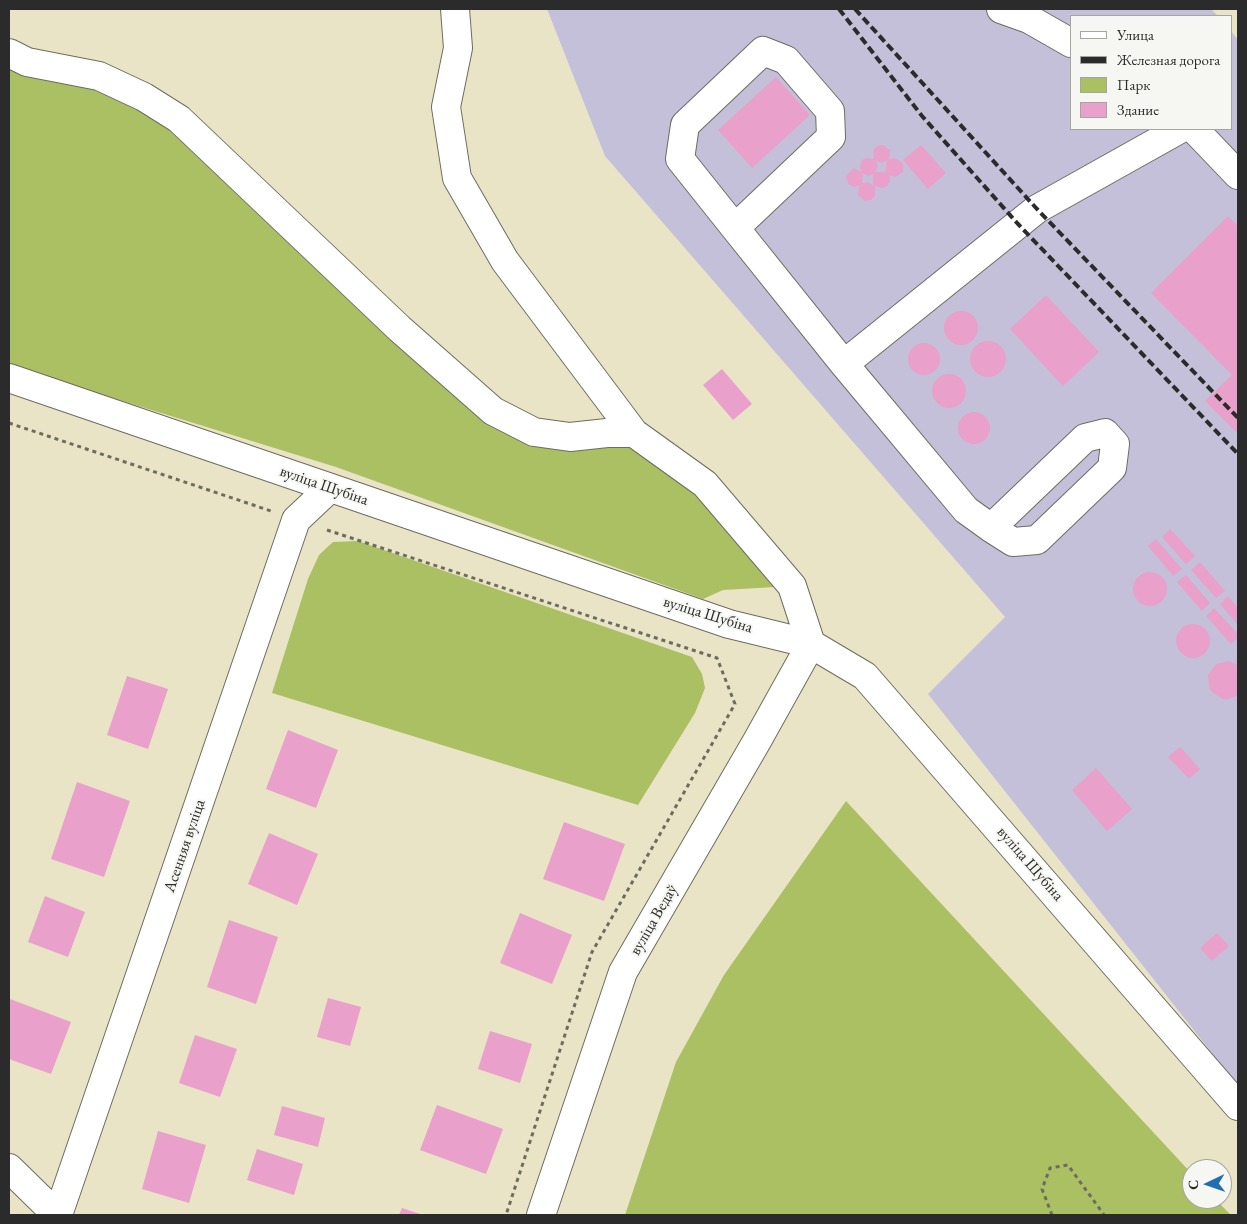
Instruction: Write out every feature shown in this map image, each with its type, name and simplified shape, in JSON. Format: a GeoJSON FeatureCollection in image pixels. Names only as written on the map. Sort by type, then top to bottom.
{"type":"FeatureCollection","features":[{"type":"Feature","properties":{"kind":"street"},"geometry":{"type":"LineString","coordinates":[[455,9],[458,48],[446,107],[458,178],[506,262],[634,433],[705,484],[792,586],[811,644]]}},
{"type":"Feature","properties":{"kind":"street"},"geometry":{"type":"LineString","coordinates":[[1001,9],[1029,20],[1070,42]]}},
{"type":"Feature","properties":{"kind":"street"},"geometry":{"type":"LineString","coordinates":[[735,228],[831,137],[830,111],[786,60],[763,51],[685,125],[680,159],[735,228],[844,364],[966,510],[991,528]]}},
{"type":"Feature","properties":{"kind":"street"},"geometry":{"type":"LineString","coordinates":[[9,53],[27,62],[99,76],[144,97],[178,119],[400,329],[493,411],[534,432],[570,437],[607,432],[634,433]]}},
{"type":"Feature","properties":{"kind":"street"},"geometry":{"type":"LineString","coordinates":[[844,364],[1037,209],[1178,130]]}},
{"type":"Feature","properties":{"kind":"street"},"geometry":{"type":"LineString","coordinates":[[1195,130],[1238,175]]}},
{"type":"Feature","properties":{"kind":"street","name":"вуліца Шубіна"},"geometry":{"type":"LineString","coordinates":[[9,378],[729,624],[811,644],[865,676],[1238,1106]]}},
{"type":"Feature","properties":{"kind":"street","name":"Асенняя вуліца"},"geometry":{"type":"LineString","coordinates":[[58,1215],[296,520],[330,488]]}},
{"type":"Feature","properties":{"kind":"street","name":"вуліца Ведаў"},"geometry":{"type":"LineString","coordinates":[[542,1215],[623,972],[757,742],[811,644]]}},
{"type":"Feature","properties":{"kind":"street"},"geometry":{"type":"LineString","coordinates":[[9,1168],[58,1215]]}},
{"type":"Feature","properties":{"kind":"path"},"geometry":{"type":"LineString","coordinates":[[9,423],[296,520],[717,658],[735,704],[592,952],[506,1215]]}},
{"type":"Feature","properties":{"kind":"path"},"geometry":{"type":"LineString","coordinates":[[1052,1215],[1042,1189],[1050,1168],[1068,1165],[1104,1215]]}},
{"type":"Feature","properties":{"kind":"shaded area"},"geometry":{"type":"Polygon","coordinates":[[[547,9],[1211,9],[1217,15],[1070,15],[1070,130],[1232,130],[1232,32],[1238,40],[1238,1086],[928,694],[1005,617],[605,156],[547,9]]]}},
{"type":"Feature","properties":{"kind":"green space"},"geometry":{"type":"Polygon","coordinates":[[[9,53],[143,97],[534,432],[634,433],[792,586],[723,590],[703,599],[336,467],[9,366],[9,53]]]}},
{"type":"Feature","properties":{"kind":"green space"},"geometry":{"type":"Polygon","coordinates":[[[358,541],[692,657],[702,674],[705,688],[695,713],[638,805],[272,693],[308,579],[319,555],[333,542],[358,541]]]}},
{"type":"Feature","properties":{"kind":"green space"},"geometry":{"type":"Polygon","coordinates":[[[846,801],[1182,1163],[1182,1209],[1225,1209],[1231,1215],[625,1215],[676,1062],[724,975],[846,801]]]}},
{"type":"Feature","properties":{"kind":"building"},"geometry":{"type":"Polygon","coordinates":[[[776,77],[810,115],[752,168],[718,130],[776,77]]]}},
{"type":"Feature","properties":{"kind":"building"},"geometry":{"type":"Polygon","coordinates":[[[883,145],[890,150],[889,159],[895,158],[903,163],[903,172],[895,177],[889,175],[890,181],[887,186],[882,188],[875,186],[875,196],[871,200],[865,201],[858,195],[859,185],[854,187],[848,184],[846,176],[854,168],[862,172],[860,168],[862,160],[867,158],[874,159],[873,150],[877,146],[883,145]],[[875,160],[878,166],[875,172],[885,172],[887,161],[881,163],[875,160]],[[863,173],[862,183],[868,182],[873,185],[873,174],[868,176],[863,173]]]}},
{"type":"Feature","properties":{"kind":"building"},"geometry":{"type":"Polygon","coordinates":[[[921,145],[946,173],[928,189],[903,160],[921,145]]]}},
{"type":"Feature","properties":{"kind":"building"},"geometry":{"type":"Polygon","coordinates":[[[1228,216],[1238,226],[1238,434],[1205,401],[1232,375],[1151,293],[1228,216]]]}},
{"type":"Feature","properties":{"kind":"building"},"geometry":{"type":"Polygon","coordinates":[[[1046,295],[1099,352],[1063,386],[1010,329],[1046,295]]]}},
{"type":"Feature","properties":{"kind":"building"},"geometry":{"type":"Polygon","coordinates":[[[961,311],[968,312],[973,316],[977,321],[977,335],[973,340],[968,344],[961,345],[954,344],[949,340],[945,335],[944,328],[945,321],[949,316],[954,312],[961,311]]]}},
{"type":"Feature","properties":{"kind":"building"},"geometry":{"type":"Polygon","coordinates":[[[988,341],[1001,346],[1006,359],[1001,372],[988,377],[975,372],[970,359],[975,346],[988,341]]]}},
{"type":"Feature","properties":{"kind":"building"},"geometry":{"type":"Polygon","coordinates":[[[924,343],[936,347],[940,359],[936,371],[924,375],[912,371],[908,359],[912,347],[924,343]]]}},
{"type":"Feature","properties":{"kind":"building"},"geometry":{"type":"Polygon","coordinates":[[[722,369],[752,404],[733,420],[703,385],[722,369]]]}},
{"type":"Feature","properties":{"kind":"building"},"geometry":{"type":"Polygon","coordinates":[[[949,374],[961,379],[966,391],[961,403],[949,408],[937,403],[932,391],[937,379],[949,374]]]}},
{"type":"Feature","properties":{"kind":"building"},"geometry":{"type":"Polygon","coordinates":[[[974,412],[986,416],[990,428],[986,440],[974,444],[962,440],[958,428],[962,416],[974,412]]]}},
{"type":"Feature","properties":{"kind":"building"},"geometry":{"type":"Polygon","coordinates":[[[1170,529],[1195,556],[1186,564],[1162,537],[1170,529]]]}},
{"type":"Feature","properties":{"kind":"building"},"geometry":{"type":"Polygon","coordinates":[[[1156,539],[1182,569],[1173,576],[1148,546],[1156,539]]]}},
{"type":"Feature","properties":{"kind":"building"},"geometry":{"type":"Polygon","coordinates":[[[1200,562],[1225,591],[1216,598],[1191,570],[1200,562]]]}},
{"type":"Feature","properties":{"kind":"building"},"geometry":{"type":"Polygon","coordinates":[[[1150,572],[1162,577],[1167,589],[1162,601],[1150,606],[1138,601],[1133,589],[1138,577],[1150,572]]]}},
{"type":"Feature","properties":{"kind":"building"},"geometry":{"type":"Polygon","coordinates":[[[1186,575],[1210,603],[1202,611],[1177,582],[1186,575]]]}},
{"type":"Feature","properties":{"kind":"building"},"geometry":{"type":"Polygon","coordinates":[[[1228,596],[1238,608],[1238,625],[1220,604],[1228,596]]]}},
{"type":"Feature","properties":{"kind":"building"},"geometry":{"type":"Polygon","coordinates":[[[1214,608],[1238,634],[1238,638],[1231,644],[1206,616],[1214,608]]]}},
{"type":"Feature","properties":{"kind":"building"},"geometry":{"type":"Polygon","coordinates":[[[1193,624],[1205,629],[1210,641],[1205,653],[1193,658],[1181,653],[1176,641],[1181,629],[1193,624]]]}},
{"type":"Feature","properties":{"kind":"building"},"geometry":{"type":"Polygon","coordinates":[[[1228,661],[1238,665],[1238,695],[1229,699],[1223,699],[1209,688],[1208,675],[1216,664],[1228,661]]]}},
{"type":"Feature","properties":{"kind":"building"},"geometry":{"type":"Polygon","coordinates":[[[127,676],[168,689],[148,749],[107,735],[127,676]]]}},
{"type":"Feature","properties":{"kind":"building"},"geometry":{"type":"Polygon","coordinates":[[[288,730],[338,750],[316,808],[266,789],[288,730]]]}},
{"type":"Feature","properties":{"kind":"building"},"geometry":{"type":"Polygon","coordinates":[[[1180,747],[1200,769],[1189,779],[1168,757],[1180,747]]]}},
{"type":"Feature","properties":{"kind":"building"},"geometry":{"type":"Polygon","coordinates":[[[1096,768],[1132,809],[1107,831],[1072,790],[1096,768]]]}},
{"type":"Feature","properties":{"kind":"building"},"geometry":{"type":"Polygon","coordinates":[[[77,782],[130,801],[104,877],[51,859],[77,782]]]}},
{"type":"Feature","properties":{"kind":"building"},"geometry":{"type":"Polygon","coordinates":[[[564,822],[625,844],[604,901],[543,879],[564,822]]]}},
{"type":"Feature","properties":{"kind":"building"},"geometry":{"type":"Polygon","coordinates":[[[269,833],[318,854],[297,905],[248,884],[269,833]]]}},
{"type":"Feature","properties":{"kind":"building"},"geometry":{"type":"Polygon","coordinates":[[[45,896],[85,912],[68,957],[28,942],[45,896]]]}},
{"type":"Feature","properties":{"kind":"building"},"geometry":{"type":"Polygon","coordinates":[[[520,913],[572,935],[552,984],[500,963],[520,913]]]}},
{"type":"Feature","properties":{"kind":"building"},"geometry":{"type":"Polygon","coordinates":[[[229,920],[278,937],[256,1004],[207,987],[229,920]]]}},
{"type":"Feature","properties":{"kind":"building"},"geometry":{"type":"Polygon","coordinates":[[[1217,933],[1229,946],[1212,961],[1200,948],[1217,933]]]}},
{"type":"Feature","properties":{"kind":"building"},"geometry":{"type":"Polygon","coordinates":[[[328,998],[361,1007],[350,1046],[317,1037],[328,998]]]}},
{"type":"Feature","properties":{"kind":"building"},"geometry":{"type":"Polygon","coordinates":[[[10,999],[71,1022],[51,1074],[9,1059],[10,999]]]}},
{"type":"Feature","properties":{"kind":"building"},"geometry":{"type":"Polygon","coordinates":[[[490,1031],[532,1044],[520,1083],[478,1069],[490,1031]]]}},
{"type":"Feature","properties":{"kind":"building"},"geometry":{"type":"Polygon","coordinates":[[[195,1035],[237,1049],[220,1097],[179,1083],[195,1035]]]}},
{"type":"Feature","properties":{"kind":"building"},"geometry":{"type":"Polygon","coordinates":[[[437,1105],[503,1129],[486,1174],[420,1150],[437,1105]]]}},
{"type":"Feature","properties":{"kind":"building"},"geometry":{"type":"Polygon","coordinates":[[[282,1106],[325,1118],[318,1147],[274,1135],[282,1106]]]}},
{"type":"Feature","properties":{"kind":"building"},"geometry":{"type":"Polygon","coordinates":[[[158,1131],[206,1145],[189,1203],[142,1189],[158,1131]]]}},
{"type":"Feature","properties":{"kind":"building"},"geometry":{"type":"Polygon","coordinates":[[[257,1149],[303,1164],[294,1195],[247,1180],[257,1149]]]}},
{"type":"Feature","properties":{"kind":"building"},"geometry":{"type":"Polygon","coordinates":[[[402,1208],[423,1215],[399,1215],[402,1208]]]}},
{"type":"Feature","properties":{"kind":"railway"},"geometry":{"type":"LineString","coordinates":[[839,9],[922,116],[1018,224],[1238,454]]}},
{"type":"Feature","properties":{"kind":"railway"},"geometry":{"type":"LineString","coordinates":[[855,9],[1037,209],[1238,418]]}}]}
